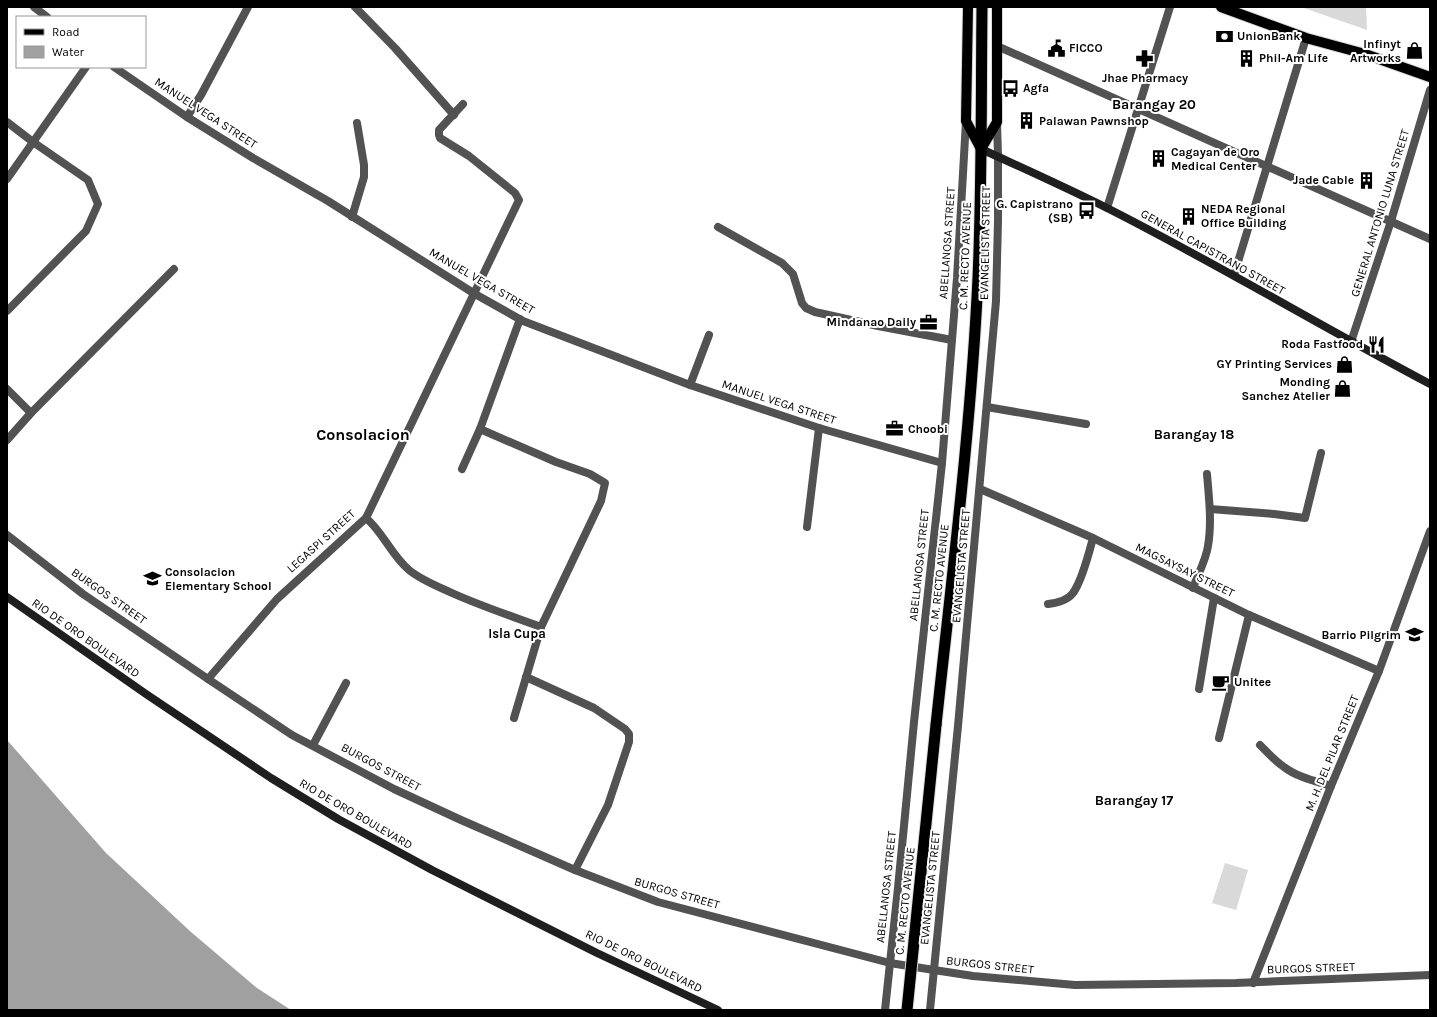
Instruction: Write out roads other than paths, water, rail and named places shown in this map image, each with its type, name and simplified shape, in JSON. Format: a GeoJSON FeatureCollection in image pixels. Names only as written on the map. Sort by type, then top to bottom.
{"type":"FeatureCollection","features":[{"type":"Feature","properties":{"kind":"highway","name":"C. M. RECTO AVENUE"},"geometry":{"type":"LineString","coordinates":[[907,1010],[963,473],[974,347],[978,279],[982,7]]}},
{"type":"Feature","properties":{"kind":"main road"},"geometry":{"type":"LineString","coordinates":[[968,7],[966,121],[981,148],[997,122],[997,7]]}},
{"type":"Feature","properties":{"kind":"main road"},"geometry":{"type":"LineString","coordinates":[[1221,7],[1306,38],[1365,54],[1430,77]]}},
{"type":"Feature","properties":{"kind":"main road","name":"GENERAL CAPISTRANO STREET"},"geometry":{"type":"LineString","coordinates":[[981,148],[1107,208],[1234,275],[1351,342],[1430,384]]}},
{"type":"Feature","properties":{"kind":"main road","name":"RIO DE ORO BOULEVARD"},"geometry":{"type":"LineString","coordinates":[[7,596],[146,694],[271,778],[338,819],[432,870],[597,953],[718,1010]]}},
{"type":"Feature","properties":{"kind":"street"},"geometry":{"type":"LineString","coordinates":[[34,7],[46,16]]}},
{"type":"Feature","properties":{"kind":"street"},"geometry":{"type":"LineString","coordinates":[[187,117],[201,95],[248,7]]}},
{"type":"Feature","properties":{"kind":"street"},"geometry":{"type":"LineString","coordinates":[[355,7],[395,48],[454,115],[463,104]]}},
{"type":"Feature","properties":{"kind":"street"},"geometry":{"type":"LineString","coordinates":[[1107,208],[1170,7]]}},
{"type":"Feature","properties":{"kind":"street"},"geometry":{"type":"LineString","coordinates":[[1234,275],[1306,38]]}},
{"type":"Feature","properties":{"kind":"street"},"geometry":{"type":"LineString","coordinates":[[997,46],[1430,239]]}},
{"type":"Feature","properties":{"kind":"street"},"geometry":{"type":"LineString","coordinates":[[7,179],[85,68]]}},
{"type":"Feature","properties":{"kind":"street","name":"MANUEL VEGA STREET"},"geometry":{"type":"LineString","coordinates":[[115,68],[187,117],[475,294],[520,319],[690,385],[819,428],[942,463]]}},
{"type":"Feature","properties":{"kind":"street","name":"GENERAL ANTONIO LUNA STREET"},"geometry":{"type":"LineString","coordinates":[[1351,342],[1391,221],[1430,90]]}},
{"type":"Feature","properties":{"kind":"street","name":"LEGASPI STREET"},"geometry":{"type":"LineString","coordinates":[[208,680],[277,599],[366,518],[519,200],[515,193],[469,156],[440,138],[439,130],[454,115]]}},
{"type":"Feature","properties":{"kind":"street","name":"ABELLANOSA STREET"},"geometry":{"type":"LineString","coordinates":[[885,1010],[942,463],[952,340],[966,121]]}},
{"type":"Feature","properties":{"kind":"street"},"geometry":{"type":"LineString","coordinates":[[7,122],[88,180],[98,204],[86,231],[7,311]]}},
{"type":"Feature","properties":{"kind":"street","name":"EVANGELISTA STREET"},"geometry":{"type":"LineString","coordinates":[[930,1010],[980,489],[997,278],[997,122]]}},
{"type":"Feature","properties":{"kind":"street"},"geometry":{"type":"LineString","coordinates":[[352,217],[364,177],[364,165],[357,123]]}},
{"type":"Feature","properties":{"kind":"street"},"geometry":{"type":"LineString","coordinates":[[718,227],[782,263],[793,274],[802,303],[806,308],[814,312],[952,340]]}},
{"type":"Feature","properties":{"kind":"street"},"geometry":{"type":"LineString","coordinates":[[7,440],[31,413],[174,269]]}},
{"type":"Feature","properties":{"kind":"street"},"geometry":{"type":"LineString","coordinates":[[462,469],[480,429],[520,319]]}},
{"type":"Feature","properties":{"kind":"street"},"geometry":{"type":"LineString","coordinates":[[690,385],[709,335]]}},
{"type":"Feature","properties":{"kind":"street"},"geometry":{"type":"LineString","coordinates":[[7,389],[31,413]]}},
{"type":"Feature","properties":{"kind":"street"},"geometry":{"type":"LineString","coordinates":[[987,407],[1086,424]]}},
{"type":"Feature","properties":{"kind":"street"},"geometry":{"type":"LineString","coordinates":[[807,527],[819,428]]}},
{"type":"Feature","properties":{"kind":"street"},"geometry":{"type":"LineString","coordinates":[[480,429],[556,462],[590,474],[605,483],[601,501],[541,627],[514,718]]}},
{"type":"Feature","properties":{"kind":"street"},"geometry":{"type":"LineString","coordinates":[[1210,508],[1305,518],[1321,453]]}},
{"type":"Feature","properties":{"kind":"street"},"geometry":{"type":"LineString","coordinates":[[1193,588],[1208,548],[1210,532],[1210,508],[1207,474]]}},
{"type":"Feature","properties":{"kind":"street","name":"MAGSAYSAY STREET"},"geometry":{"type":"LineString","coordinates":[[980,489],[1093,538],[1214,598],[1379,672]]}},
{"type":"Feature","properties":{"kind":"street"},"geometry":{"type":"LineString","coordinates":[[366,518],[372,523],[397,559],[410,571],[428,583],[468,600],[541,627]]}},
{"type":"Feature","properties":{"kind":"street","name":"M. H. DEL PILAR STREET"},"geometry":{"type":"LineString","coordinates":[[1253,983],[1331,786],[1379,672],[1430,531]]}},
{"type":"Feature","properties":{"kind":"street","name":"BURGOS STREET"},"geometry":{"type":"LineString","coordinates":[[7,535],[83,594],[208,680],[292,735],[403,793],[575,870],[658,902],[890,963],[972,976],[1075,985],[1253,983],[1430,975]]}},
{"type":"Feature","properties":{"kind":"street"},"geometry":{"type":"LineString","coordinates":[[1048,604],[1058,602],[1073,594],[1083,570],[1093,538]]}},
{"type":"Feature","properties":{"kind":"street"},"geometry":{"type":"LineString","coordinates":[[1198,689],[1214,598]]}},
{"type":"Feature","properties":{"kind":"street"},"geometry":{"type":"LineString","coordinates":[[1219,738],[1249,614]]}},
{"type":"Feature","properties":{"kind":"street"},"geometry":{"type":"LineString","coordinates":[[526,677],[594,708],[625,729],[629,734],[629,742],[608,804],[575,870]]}},
{"type":"Feature","properties":{"kind":"street"},"geometry":{"type":"LineString","coordinates":[[312,745],[346,683]]}},
{"type":"Feature","properties":{"kind":"street"},"geometry":{"type":"LineString","coordinates":[[1260,746],[1284,768],[1331,786]]}},
{"type":"Feature","properties":{"kind":"water"},"geometry":{"type":"Polygon","coordinates":[[[7,740],[106,853],[191,932],[257,988],[291,1010],[7,1010],[7,740]]]}},
{"type":"Feature","properties":{"kind":"place","name":"UnionBank"},"geometry":{"type":"Point","coordinates":[1224,36]}},
{"type":"Feature","properties":{"kind":"place","name":"FICCO"},"geometry":{"type":"Point","coordinates":[1056,48]}},
{"type":"Feature","properties":{"kind":"place","name":"Infinyt Artworks"},"geometry":{"type":"Point","coordinates":[1414,51]}},
{"type":"Feature","properties":{"kind":"place","name":"Phil-Am Life"},"geometry":{"type":"Point","coordinates":[1246,58]}},
{"type":"Feature","properties":{"kind":"place","name":"Jhae Pharmacy"},"geometry":{"type":"Point","coordinates":[1145,59]}},
{"type":"Feature","properties":{"kind":"place","name":"Agfa"},"geometry":{"type":"Point","coordinates":[1010,88]}},
{"type":"Feature","properties":{"kind":"place","name":"Palawan Pawnshop"},"geometry":{"type":"Point","coordinates":[1026,121]}},
{"type":"Feature","properties":{"kind":"place","name":"Cagayan de Oro Medical Center"},"geometry":{"type":"Point","coordinates":[1158,159]}},
{"type":"Feature","properties":{"kind":"place","name":"Jade Cable"},"geometry":{"type":"Point","coordinates":[1367,180]}},
{"type":"Feature","properties":{"kind":"place","name":"G. Capistrano (SB)"},"geometry":{"type":"Point","coordinates":[1086,211]}},
{"type":"Feature","properties":{"kind":"place","name":"NEDA Regional Office Building"},"geometry":{"type":"Point","coordinates":[1188,216]}},
{"type":"Feature","properties":{"kind":"place","name":"Mindanao Daily"},"geometry":{"type":"Point","coordinates":[929,322]}},
{"type":"Feature","properties":{"kind":"place","name":"Roda Fastfood"},"geometry":{"type":"Point","coordinates":[1376,344]}},
{"type":"Feature","properties":{"kind":"place","name":"GY Printing Services"},"geometry":{"type":"Point","coordinates":[1345,364]}},
{"type":"Feature","properties":{"kind":"place","name":"Monding Sanchez Atelier"},"geometry":{"type":"Point","coordinates":[1343,389]}},
{"type":"Feature","properties":{"kind":"place","name":"Choobi"},"geometry":{"type":"Point","coordinates":[895,429]}},
{"type":"Feature","properties":{"kind":"place","name":"Consolacion Elementary School"},"geometry":{"type":"Point","coordinates":[152,579]}},
{"type":"Feature","properties":{"kind":"place","name":"Barrio Pilgrim"},"geometry":{"type":"Point","coordinates":[1414,635]}},
{"type":"Feature","properties":{"kind":"place","name":"Unitee"},"geometry":{"type":"Point","coordinates":[1221,682]}},
{"type":"Feature","properties":{"kind":"district","name":"Barangay 20"},"geometry":{"type":"Point","coordinates":[1154,104]}},
{"type":"Feature","properties":{"kind":"district","name":"Consolacion"},"geometry":{"type":"Point","coordinates":[363,434]}},
{"type":"Feature","properties":{"kind":"district","name":"Barangay 18"},"geometry":{"type":"Point","coordinates":[1194,434]}},
{"type":"Feature","properties":{"kind":"district","name":"Isla Cupa"},"geometry":{"type":"Point","coordinates":[517,633]}},
{"type":"Feature","properties":{"kind":"district","name":"Barangay 17"},"geometry":{"type":"Point","coordinates":[1134,800]}}]}
